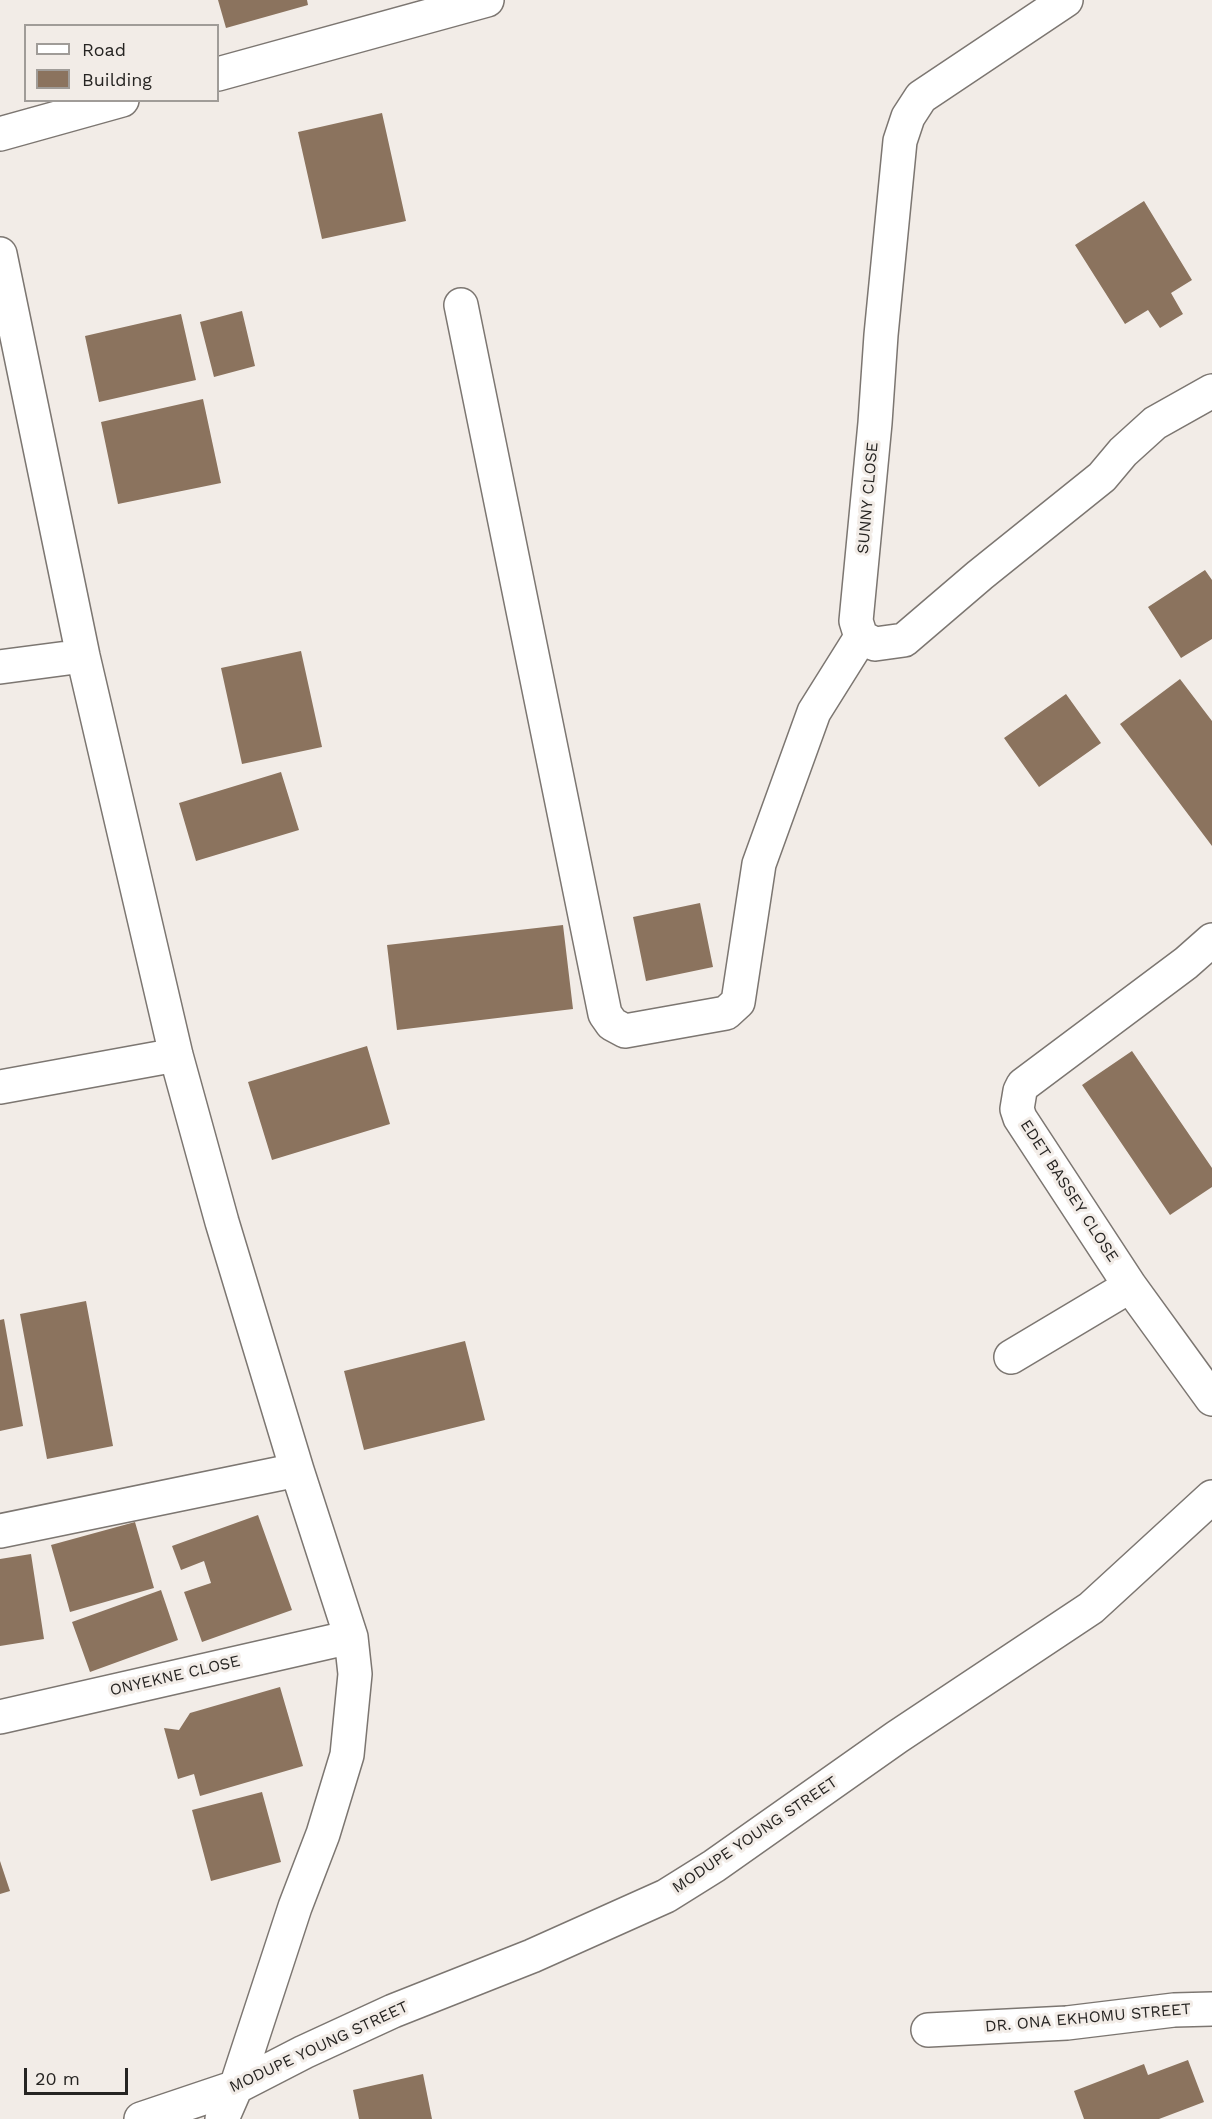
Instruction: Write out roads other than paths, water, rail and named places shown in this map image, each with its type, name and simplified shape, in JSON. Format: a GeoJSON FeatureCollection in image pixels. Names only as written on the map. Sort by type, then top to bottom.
{"type":"FeatureCollection","features":[{"type":"Feature","properties":{"kind":"street"},"geometry":{"type":"LineString","coordinates":[[219,74],[487,0]]}},
{"type":"Feature","properties":{"kind":"street","name":"SUNNY CLOSE"},"geometry":{"type":"LineString","coordinates":[[861,637],[856,621],[900,141],[908,117],[921,97],[1066,0]]}},
{"type":"Feature","properties":{"kind":"street"},"geometry":{"type":"LineString","coordinates":[[0,134],[115,102]]}},
{"type":"Feature","properties":{"kind":"street"},"geometry":{"type":"LineString","coordinates":[[0,254],[83,657],[176,1055],[222,1222],[297,1470],[351,1637],[355,1674],[347,1755],[322,1834],[294,1907],[236,2087],[222,2119]]}},
{"type":"Feature","properties":{"kind":"street"},"geometry":{"type":"LineString","coordinates":[[462,305],[605,1014],[612,1024],[625,1031],[726,1013],[738,1002],[759,864],[814,712],[861,637],[875,644],[904,640],[980,575],[1102,477],[1123,452],[1155,423],[1212,391]]}},
{"type":"Feature","properties":{"kind":"street"},"geometry":{"type":"LineString","coordinates":[[0,667],[83,657]]}},
{"type":"Feature","properties":{"kind":"street","name":"EDET BASSEY CLOSE"},"geometry":{"type":"LineString","coordinates":[[1212,940],[1186,963],[1023,1086],[1017,1100],[1020,1118],[1130,1286],[1212,1399]]}},
{"type":"Feature","properties":{"kind":"street"},"geometry":{"type":"LineString","coordinates":[[0,1087],[176,1055]]}},
{"type":"Feature","properties":{"kind":"street"},"geometry":{"type":"LineString","coordinates":[[1011,1357],[1130,1286]]}},
{"type":"Feature","properties":{"kind":"street"},"geometry":{"type":"LineString","coordinates":[[0,1531],[297,1470]]}},
{"type":"Feature","properties":{"kind":"street","name":"MODUPE YOUNG STREET"},"geometry":{"type":"LineString","coordinates":[[141,2119],[236,2087],[304,2052],[393,2011],[532,1956],[666,1896],[714,1866],[897,1737],[1091,1608],[1212,1497]]}},
{"type":"Feature","properties":{"kind":"street","name":"ONYEKNE CLOSE"},"geometry":{"type":"LineString","coordinates":[[0,1717],[351,1637]]}},
{"type":"Feature","properties":{"kind":"street","name":"DR. ONA EKHOMU STREET"},"geometry":{"type":"LineString","coordinates":[[928,2031],[1067,2023],[1174,2010],[1212,2008]]}}]}
